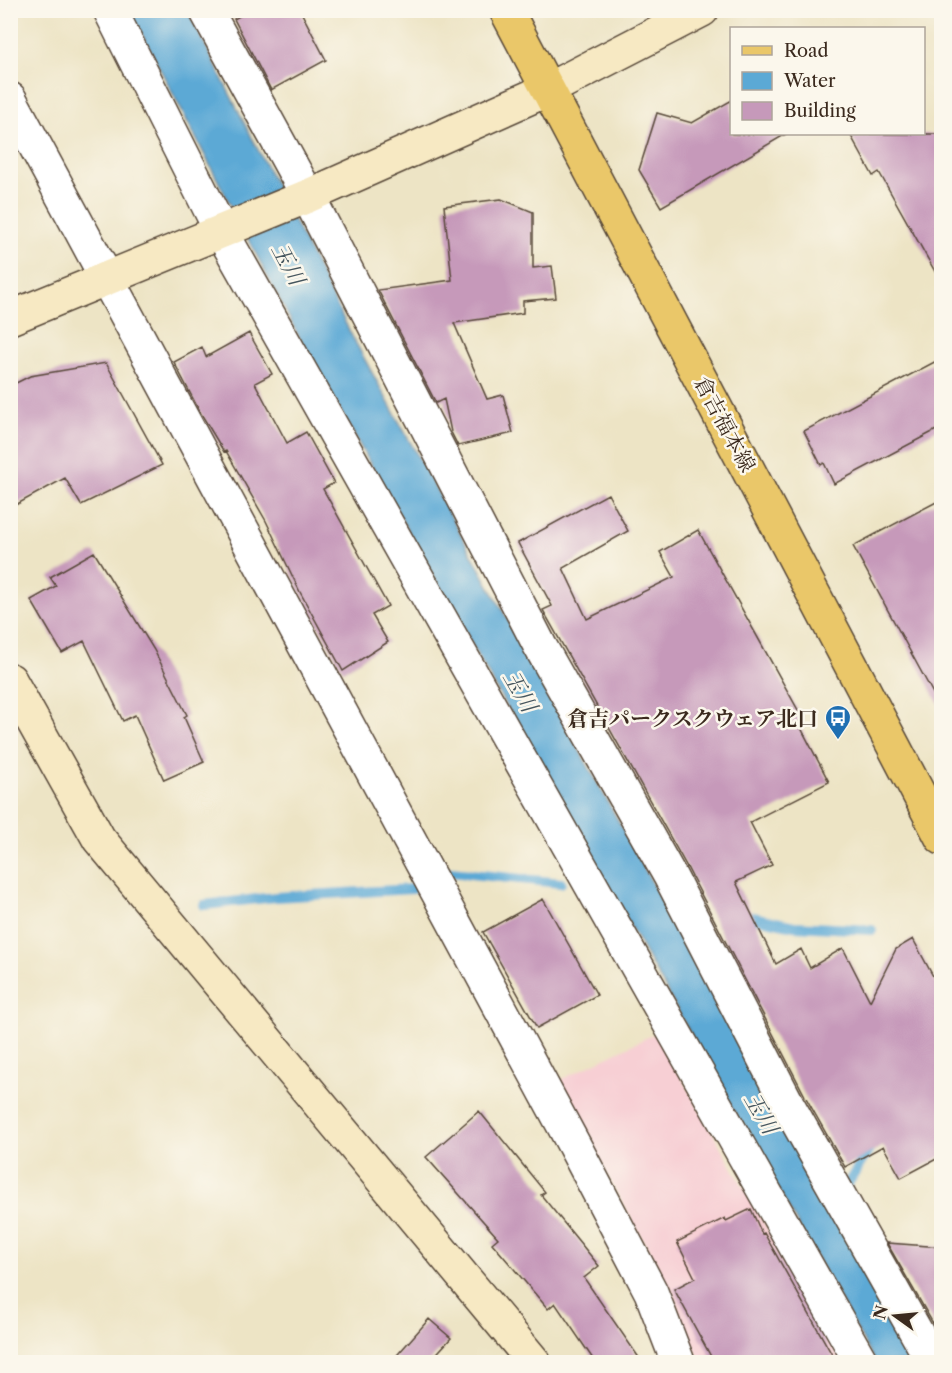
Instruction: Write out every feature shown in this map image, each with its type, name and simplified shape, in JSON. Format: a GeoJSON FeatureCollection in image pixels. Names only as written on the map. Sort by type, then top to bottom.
{"type":"FeatureCollection","features":[{"type":"Feature","properties":{"kind":"main road","name":"倉吉福本線"},"geometry":{"type":"LineString","coordinates":[[506,10],[942,838]]}},
{"type":"Feature","properties":{"kind":"street"},"geometry":{"type":"LineString","coordinates":[[110,10],[221,231],[861,1362]]}},
{"type":"Feature","properties":{"kind":"street"},"geometry":{"type":"LineString","coordinates":[[206,10],[309,196],[540,646],[670,876],[788,1105],[933,1362]]}},
{"type":"Feature","properties":{"kind":"street"},"geometry":{"type":"LineString","coordinates":[[10,318],[309,196],[549,89],[702,10]]}},
{"type":"Feature","properties":{"kind":"street"},"geometry":{"type":"LineString","coordinates":[[10,99],[585,1166],[651,1292],[678,1362]]}},
{"type":"Feature","properties":{"kind":"street"},"geometry":{"type":"LineString","coordinates":[[10,680],[99,839],[534,1362]]}},
{"type":"Feature","properties":{"kind":"shaded area"},"geometry":{"type":"Polygon","coordinates":[[[656,1033],[843,1362],[700,1362],[668,1285],[612,1184],[560,1080],[656,1033]]]}},
{"type":"Feature","properties":{"kind":"water","name":"玉川"},"geometry":{"type":"Polygon","coordinates":[[[130,11],[188,11],[352,336],[767,1092],[921,1362],[875,1362],[300,339],[130,11]]]}},
{"type":"Feature","properties":{"kind":"building"},"geometry":{"type":"Polygon","coordinates":[[[250,10],[300,10],[326,60],[271,90],[234,19],[250,10]]]}},
{"type":"Feature","properties":{"kind":"building"},"geometry":{"type":"Polygon","coordinates":[[[730,101],[730,135],[784,135],[661,207],[639,170],[657,113],[692,123],[730,101]]]}},
{"type":"Feature","properties":{"kind":"building"},"geometry":{"type":"Polygon","coordinates":[[[942,134],[942,284],[879,172],[873,176],[851,135],[942,134]]]}},
{"type":"Feature","properties":{"kind":"building"},"geometry":{"type":"Polygon","coordinates":[[[501,199],[533,212],[533,268],[552,266],[556,298],[523,301],[523,313],[454,323],[487,399],[503,395],[513,433],[458,446],[451,432],[444,399],[436,403],[378,290],[452,280],[444,206],[501,199]]]}},
{"type":"Feature","properties":{"kind":"building"},"geometry":{"type":"Polygon","coordinates":[[[249,333],[272,374],[255,383],[287,443],[306,432],[334,483],[323,489],[388,606],[372,615],[388,642],[343,671],[300,592],[266,521],[226,451],[224,452],[200,412],[174,362],[202,347],[206,357],[249,333]]]}},
{"type":"Feature","properties":{"kind":"building"},"geometry":{"type":"Polygon","coordinates":[[[942,358],[942,427],[834,484],[824,463],[821,465],[804,431],[942,358]]]}},
{"type":"Feature","properties":{"kind":"building"},"geometry":{"type":"Polygon","coordinates":[[[106,363],[162,465],[81,505],[65,478],[10,508],[10,386],[30,376],[106,363]]]}},
{"type":"Feature","properties":{"kind":"building"},"geometry":{"type":"Polygon","coordinates":[[[608,494],[628,531],[563,568],[587,619],[674,577],[660,552],[698,530],[803,719],[798,722],[829,782],[750,822],[772,865],[736,882],[776,964],[801,949],[810,968],[843,948],[870,1001],[896,949],[913,939],[942,993],[942,1156],[901,1178],[883,1146],[845,1167],[805,1096],[687,867],[543,610],[552,606],[518,543],[608,494]]]}},
{"type":"Feature","properties":{"kind":"building"},"geometry":{"type":"Polygon","coordinates":[[[942,499],[942,710],[853,546],[942,499]]]}},
{"type":"Feature","properties":{"kind":"building"},"geometry":{"type":"Polygon","coordinates":[[[94,552],[154,650],[187,715],[184,717],[204,762],[164,780],[135,715],[123,721],[84,641],[62,653],[31,600],[56,586],[50,577],[94,552]]]}},
{"type":"Feature","properties":{"kind":"building"},"geometry":{"type":"Polygon","coordinates":[[[543,899],[597,995],[537,1028],[483,932],[543,899]]]}},
{"type":"Feature","properties":{"kind":"building"},"geometry":{"type":"Polygon","coordinates":[[[479,1111],[545,1192],[541,1195],[599,1266],[584,1278],[642,1362],[595,1362],[555,1303],[548,1309],[492,1243],[498,1238],[426,1157],[479,1111]]]}},
{"type":"Feature","properties":{"kind":"building"},"geometry":{"type":"Polygon","coordinates":[[[751,1209],[762,1234],[764,1233],[836,1362],[714,1362],[674,1289],[695,1278],[677,1242],[725,1218],[726,1221],[751,1209]]]}},
{"type":"Feature","properties":{"kind":"building"},"geometry":{"type":"Polygon","coordinates":[[[887,1243],[942,1247],[942,1339],[887,1243]]]}},
{"type":"Feature","properties":{"kind":"building"},"geometry":{"type":"Polygon","coordinates":[[[429,1319],[451,1338],[429,1362],[391,1362],[429,1319]]]}},
{"type":"Feature","properties":{"kind":"waterway"},"geometry":{"type":"LineString","coordinates":[[450,872],[561,883]]}},
{"type":"Feature","properties":{"kind":"waterway"},"geometry":{"type":"LineString","coordinates":[[204,905],[276,897],[412,889]]}},
{"type":"Feature","properties":{"kind":"waterway"},"geometry":{"type":"LineString","coordinates":[[739,914],[794,926],[872,930]]}},
{"type":"Feature","properties":{"kind":"waterway"},"geometry":{"type":"LineString","coordinates":[[847,1185],[872,1145]]}},
{"type":"Feature","properties":{"kind":"place","name":"倉吉パークスクウェア北口"},"geometry":{"type":"Point","coordinates":[838,741]}}]}
